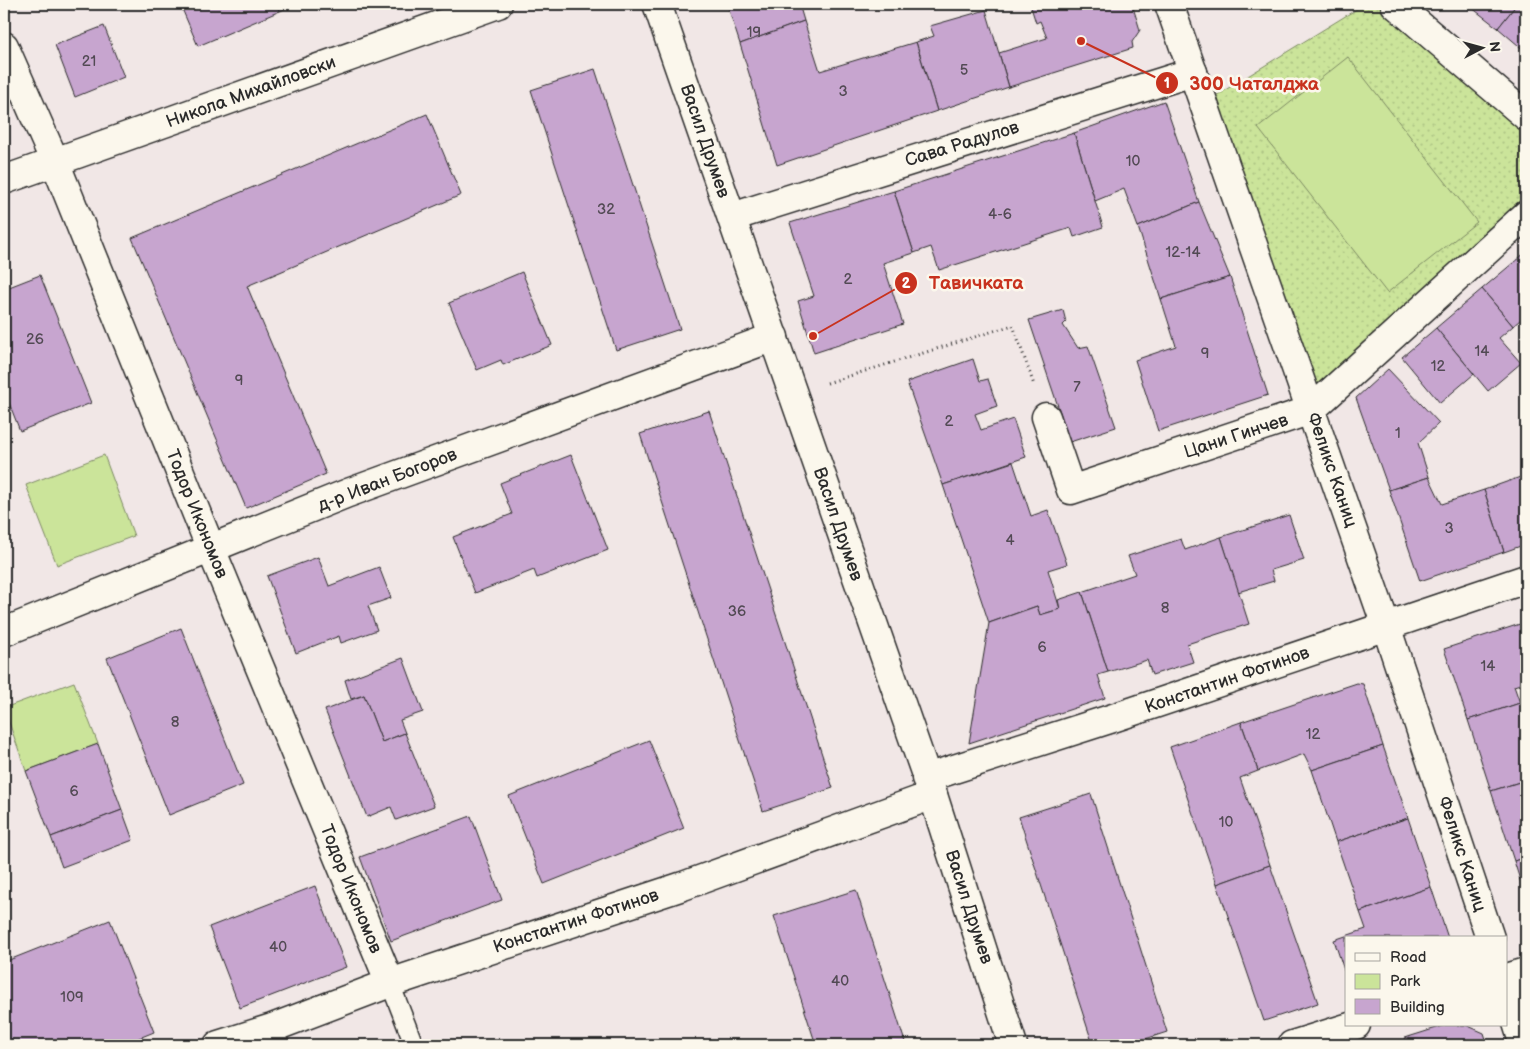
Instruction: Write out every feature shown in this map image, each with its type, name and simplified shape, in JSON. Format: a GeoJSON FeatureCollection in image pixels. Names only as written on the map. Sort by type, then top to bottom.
{"type":"FeatureCollection","features":[{"type":"Feature","properties":{"kind":"street","name":"Никола Михайловски"},"geometry":{"type":"LineString","coordinates":[[4,180],[498,4]]}},
{"type":"Feature","properties":{"kind":"street","name":"Васил Друмев"},"geometry":{"type":"LineString","coordinates":[[657,4],[929,787],[1013,1045]]}},
{"type":"Feature","properties":{"kind":"street","name":"Феликс Каниц"},"geometry":{"type":"LineString","coordinates":[[1169,4],[1386,626],[1489,936]]}},
{"type":"Feature","properties":{"kind":"street"},"geometry":{"type":"LineString","coordinates":[[1395,4],[1526,116]]}},
{"type":"Feature","properties":{"kind":"street","name":"Тодор Икономов"},"geometry":{"type":"LineString","coordinates":[[4,46],[55,162],[211,550],[390,982]]}},
{"type":"Feature","properties":{"kind":"street","name":"Сава Радулов"},"geometry":{"type":"LineString","coordinates":[[732,217],[1193,72]]}},
{"type":"Feature","properties":{"kind":"street","name":"Цани Гинчев"},"geometry":{"type":"LineString","coordinates":[[1046,417],[1071,490],[1311,410],[1526,215]]}},
{"type":"Feature","properties":{"kind":"street","name":"д-р Иван Богоров"},"geometry":{"type":"LineString","coordinates":[[4,632],[211,550],[348,493],[774,337]]}},
{"type":"Feature","properties":{"kind":"street","name":"Константин Фотинов"},"geometry":{"type":"LineString","coordinates":[[218,1045],[276,1036],[390,982],[683,886],[929,787],[1110,719],[1526,578]]}},
{"type":"Feature","properties":{"kind":"street"},"geometry":{"type":"LineString","coordinates":[[1508,977],[1526,972]]}},
{"type":"Feature","properties":{"kind":"street"},"geometry":{"type":"LineString","coordinates":[[1508,994],[1524,1045]]}},
{"type":"Feature","properties":{"kind":"street"},"geometry":{"type":"LineString","coordinates":[[1292,1045],[1353,1026]]}},
{"type":"Feature","properties":{"kind":"lane"},"geometry":{"type":"LineString","coordinates":[[390,982],[414,1045]]}},
{"type":"Feature","properties":{"kind":"path"},"geometry":{"type":"LineString","coordinates":[[793,394],[1013,325],[1046,417]]}},
{"type":"Feature","properties":{"kind":"green space"},"geometry":{"type":"Polygon","coordinates":[[[1365,4],[1395,4],[1526,116],[1526,215],[1311,410],[1204,103],[1365,4]]]}},
{"type":"Feature","properties":{"kind":"green space"},"geometry":{"type":"Polygon","coordinates":[[[1348,57],[1477,222],[1387,293],[1258,128],[1348,57]]]}},
{"type":"Feature","properties":{"kind":"green space"},"geometry":{"type":"Polygon","coordinates":[[[104,455],[134,536],[57,565],[26,485],[104,455]]]}},
{"type":"Feature","properties":{"kind":"green space"},"geometry":{"type":"Polygon","coordinates":[[[74,682],[98,744],[26,771],[4,708],[74,682]]]}},
{"type":"Feature","properties":{"kind":"building"},"geometry":{"type":"Polygon","coordinates":[[[180,4],[277,4],[280,11],[198,46],[180,4]]]}},
{"type":"Feature","properties":{"kind":"building"},"geometry":{"type":"Polygon","coordinates":[[[277,4],[296,4],[280,11],[277,4]]]}},
{"type":"Feature","properties":{"kind":"building"},"geometry":{"type":"Polygon","coordinates":[[[727,4],[799,4],[804,21],[740,44],[727,4]]]}},
{"type":"Feature","properties":{"kind":"building"},"geometry":{"type":"Polygon","coordinates":[[[1030,4],[1132,4],[1140,30],[1132,42],[1133,48],[1009,87],[999,53],[1047,38],[1040,21],[1036,23],[1030,4]]]}},
{"type":"Feature","properties":{"kind":"building"},"geometry":{"type":"Polygon","coordinates":[[[1467,4],[1517,4],[1498,28],[1467,4]]]}},
{"type":"Feature","properties":{"kind":"building"},"geometry":{"type":"Polygon","coordinates":[[[1517,4],[1526,4],[1526,52],[1498,28],[1517,4]]]}},
{"type":"Feature","properties":{"kind":"building"},"geometry":{"type":"Polygon","coordinates":[[[986,10],[1009,87],[937,111],[916,42],[934,36],[930,26],[986,10]]]}},
{"type":"Feature","properties":{"kind":"building"},"geometry":{"type":"Polygon","coordinates":[[[804,21],[820,71],[916,42],[937,111],[777,165],[740,44],[804,21]]]}},
{"type":"Feature","properties":{"kind":"building"},"geometry":{"type":"Polygon","coordinates":[[[104,26],[124,77],[75,97],[55,45],[104,26]]]}},
{"type":"Feature","properties":{"kind":"building"},"geometry":{"type":"Polygon","coordinates":[[[595,69],[680,329],[616,350],[531,90],[595,69]]]}},
{"type":"Feature","properties":{"kind":"building"},"geometry":{"type":"Polygon","coordinates":[[[1164,101],[1199,202],[1138,227],[1124,189],[1095,201],[1074,133],[1164,101]]]}},
{"type":"Feature","properties":{"kind":"building"},"geometry":{"type":"Polygon","coordinates":[[[427,114],[461,195],[247,286],[326,474],[246,508],[132,238],[427,114]]]}},
{"type":"Feature","properties":{"kind":"building"},"geometry":{"type":"Polygon","coordinates":[[[1074,133],[1103,227],[1074,237],[1071,228],[939,270],[931,247],[914,253],[894,191],[1074,133]]]}},
{"type":"Feature","properties":{"kind":"building"},"geometry":{"type":"Polygon","coordinates":[[[894,191],[914,253],[883,263],[903,324],[814,353],[798,301],[814,296],[790,223],[894,191]]]}},
{"type":"Feature","properties":{"kind":"building"},"geometry":{"type":"Polygon","coordinates":[[[1199,202],[1230,277],[1161,299],[1138,227],[1199,202]]]}},
{"type":"Feature","properties":{"kind":"building"},"geometry":{"type":"Polygon","coordinates":[[[1526,252],[1526,301],[1523,303],[1526,307],[1526,315],[1513,326],[1482,289],[1526,252]]]}},
{"type":"Feature","properties":{"kind":"building"},"geometry":{"type":"Polygon","coordinates":[[[522,272],[552,345],[503,365],[501,360],[477,370],[449,303],[522,272]]]}},
{"type":"Feature","properties":{"kind":"building"},"geometry":{"type":"Polygon","coordinates":[[[40,275],[91,403],[20,431],[4,390],[4,289],[40,275]]]}},
{"type":"Feature","properties":{"kind":"building"},"geometry":{"type":"Polygon","coordinates":[[[1230,277],[1268,395],[1158,431],[1135,360],[1176,346],[1161,299],[1230,277]]]}},
{"type":"Feature","properties":{"kind":"building"},"geometry":{"type":"Polygon","coordinates":[[[1482,289],[1513,326],[1499,338],[1521,363],[1488,391],[1436,328],[1482,289]]]}},
{"type":"Feature","properties":{"kind":"building"},"geometry":{"type":"Polygon","coordinates":[[[1063,310],[1066,322],[1063,325],[1078,348],[1088,346],[1116,427],[1070,442],[1029,320],[1063,310]]]}},
{"type":"Feature","properties":{"kind":"building"},"geometry":{"type":"Polygon","coordinates":[[[1436,328],[1474,374],[1440,403],[1402,357],[1436,328]]]}},
{"type":"Feature","properties":{"kind":"building"},"geometry":{"type":"Polygon","coordinates":[[[973,359],[980,381],[988,379],[997,406],[975,414],[981,430],[1013,419],[1026,457],[943,485],[907,382],[973,359]]]}},
{"type":"Feature","properties":{"kind":"building"},"geometry":{"type":"Polygon","coordinates":[[[1388,369],[1439,423],[1418,443],[1429,477],[1389,490],[1356,398],[1388,369]]]}},
{"type":"Feature","properties":{"kind":"building"},"geometry":{"type":"Polygon","coordinates":[[[709,411],[833,788],[763,811],[640,434],[709,411]]]}},
{"type":"Feature","properties":{"kind":"building"},"geometry":{"type":"Polygon","coordinates":[[[571,455],[608,550],[537,578],[534,570],[475,593],[453,537],[512,514],[500,483],[571,455]]]}},
{"type":"Feature","properties":{"kind":"building"},"geometry":{"type":"Polygon","coordinates":[[[1013,462],[1031,516],[1048,510],[1067,564],[1048,570],[1060,609],[1040,615],[1037,606],[989,623],[943,485],[1013,462]]]}},
{"type":"Feature","properties":{"kind":"building"},"geometry":{"type":"Polygon","coordinates":[[[1526,475],[1526,544],[1504,552],[1484,490],[1526,475]]]}},
{"type":"Feature","properties":{"kind":"building"},"geometry":{"type":"Polygon","coordinates":[[[1429,477],[1442,504],[1484,490],[1504,552],[1420,581],[1389,490],[1429,477]]]}},
{"type":"Feature","properties":{"kind":"building"},"geometry":{"type":"Polygon","coordinates":[[[1289,515],[1304,560],[1271,570],[1274,581],[1238,592],[1221,537],[1289,515]]]}},
{"type":"Feature","properties":{"kind":"building"},"geometry":{"type":"Polygon","coordinates":[[[1221,537],[1249,624],[1187,644],[1193,662],[1152,675],[1147,660],[1108,672],[1082,592],[1135,574],[1128,556],[1181,539],[1185,550],[1221,537]]]}},
{"type":"Feature","properties":{"kind":"building"},"geometry":{"type":"Polygon","coordinates":[[[318,557],[329,586],[379,567],[391,598],[368,606],[377,630],[341,643],[339,636],[296,653],[267,576],[318,557]]]}},
{"type":"Feature","properties":{"kind":"building"},"geometry":{"type":"Polygon","coordinates":[[[1082,592],[1108,672],[1098,675],[1105,698],[969,743],[989,623],[1037,606],[1040,615],[1060,609],[1058,600],[1082,592]]]}},
{"type":"Feature","properties":{"kind":"building"},"geometry":{"type":"Polygon","coordinates":[[[1526,622],[1526,682],[1514,686],[1520,703],[1468,720],[1444,649],[1526,622]]]}},
{"type":"Feature","properties":{"kind":"building"},"geometry":{"type":"Polygon","coordinates":[[[181,628],[243,785],[169,815],[107,658],[181,628]]]}},
{"type":"Feature","properties":{"kind":"building"},"geometry":{"type":"Polygon","coordinates":[[[403,658],[423,712],[400,720],[405,733],[382,742],[364,695],[351,699],[345,680],[403,658]]]}},
{"type":"Feature","properties":{"kind":"building"},"geometry":{"type":"Polygon","coordinates":[[[1357,683],[1363,684],[1383,746],[1312,770],[1304,754],[1258,771],[1241,722],[1357,683]]]}},
{"type":"Feature","properties":{"kind":"building"},"geometry":{"type":"Polygon","coordinates":[[[364,695],[382,742],[405,733],[434,806],[396,820],[391,807],[367,817],[325,710],[364,695]]]}},
{"type":"Feature","properties":{"kind":"building"},"geometry":{"type":"Polygon","coordinates":[[[1526,701],[1526,780],[1491,791],[1468,720],[1526,701]]]}},
{"type":"Feature","properties":{"kind":"building"},"geometry":{"type":"Polygon","coordinates":[[[1241,722],[1258,771],[1240,778],[1270,865],[1217,884],[1170,747],[1241,722]]]}},
{"type":"Feature","properties":{"kind":"building"},"geometry":{"type":"Polygon","coordinates":[[[649,740],[684,828],[544,884],[509,796],[649,740]]]}},
{"type":"Feature","properties":{"kind":"building"},"geometry":{"type":"Polygon","coordinates":[[[98,744],[122,810],[51,837],[26,771],[98,744]]]}},
{"type":"Feature","properties":{"kind":"building"},"geometry":{"type":"Polygon","coordinates":[[[1383,746],[1408,818],[1336,842],[1312,770],[1383,746]]]}},
{"type":"Feature","properties":{"kind":"building"},"geometry":{"type":"Polygon","coordinates":[[[1526,780],[1526,857],[1514,861],[1491,791],[1526,780]]]}},
{"type":"Feature","properties":{"kind":"building"},"geometry":{"type":"Polygon","coordinates":[[[1091,794],[1167,1032],[1127,1045],[1093,1045],[1019,817],[1091,794]]]}},
{"type":"Feature","properties":{"kind":"building"},"geometry":{"type":"Polygon","coordinates":[[[122,810],[133,840],[62,867],[51,837],[122,810]]]}},
{"type":"Feature","properties":{"kind":"building"},"geometry":{"type":"Polygon","coordinates":[[[471,816],[502,900],[391,941],[360,857],[471,816]]]}},
{"type":"Feature","properties":{"kind":"building"},"geometry":{"type":"Polygon","coordinates":[[[1408,818],[1431,887],[1360,912],[1336,842],[1408,818]]]}},
{"type":"Feature","properties":{"kind":"building"},"geometry":{"type":"Polygon","coordinates":[[[1526,857],[1526,899],[1514,861],[1526,857]]]}},
{"type":"Feature","properties":{"kind":"building"},"geometry":{"type":"Polygon","coordinates":[[[1270,865],[1318,1003],[1264,1021],[1217,884],[1270,865]]]}},
{"type":"Feature","properties":{"kind":"building"},"geometry":{"type":"Polygon","coordinates":[[[315,886],[346,967],[240,1008],[209,927],[315,886]]]}},
{"type":"Feature","properties":{"kind":"building"},"geometry":{"type":"Polygon","coordinates":[[[1431,887],[1447,936],[1346,936],[1366,929],[1360,912],[1431,887]]]}},
{"type":"Feature","properties":{"kind":"building"},"geometry":{"type":"Polygon","coordinates":[[[856,890],[906,1045],[816,1045],[774,916],[856,890]]]}},
{"type":"Feature","properties":{"kind":"building"},"geometry":{"type":"Polygon","coordinates":[[[110,920],[154,1032],[122,1045],[4,1045],[4,962],[110,920]]]}},
{"type":"Feature","properties":{"kind":"building"},"geometry":{"type":"Polygon","coordinates":[[[1345,936],[1345,973],[1334,940],[1345,936]]]}},
{"type":"Feature","properties":{"kind":"building"},"geometry":{"type":"Polygon","coordinates":[[[1443,1026],[1468,1026],[1484,1033],[1488,1045],[1407,1045],[1405,1038],[1443,1026]]]}},
{"type":"Feature","properties":{"kind":"place","name":"300 Чаталджа"},"geometry":{"type":"Point","coordinates":[1081,41]}},
{"type":"Feature","properties":{"kind":"place","name":"Тавичката"},"geometry":{"type":"Point","coordinates":[813,336]}}]}
